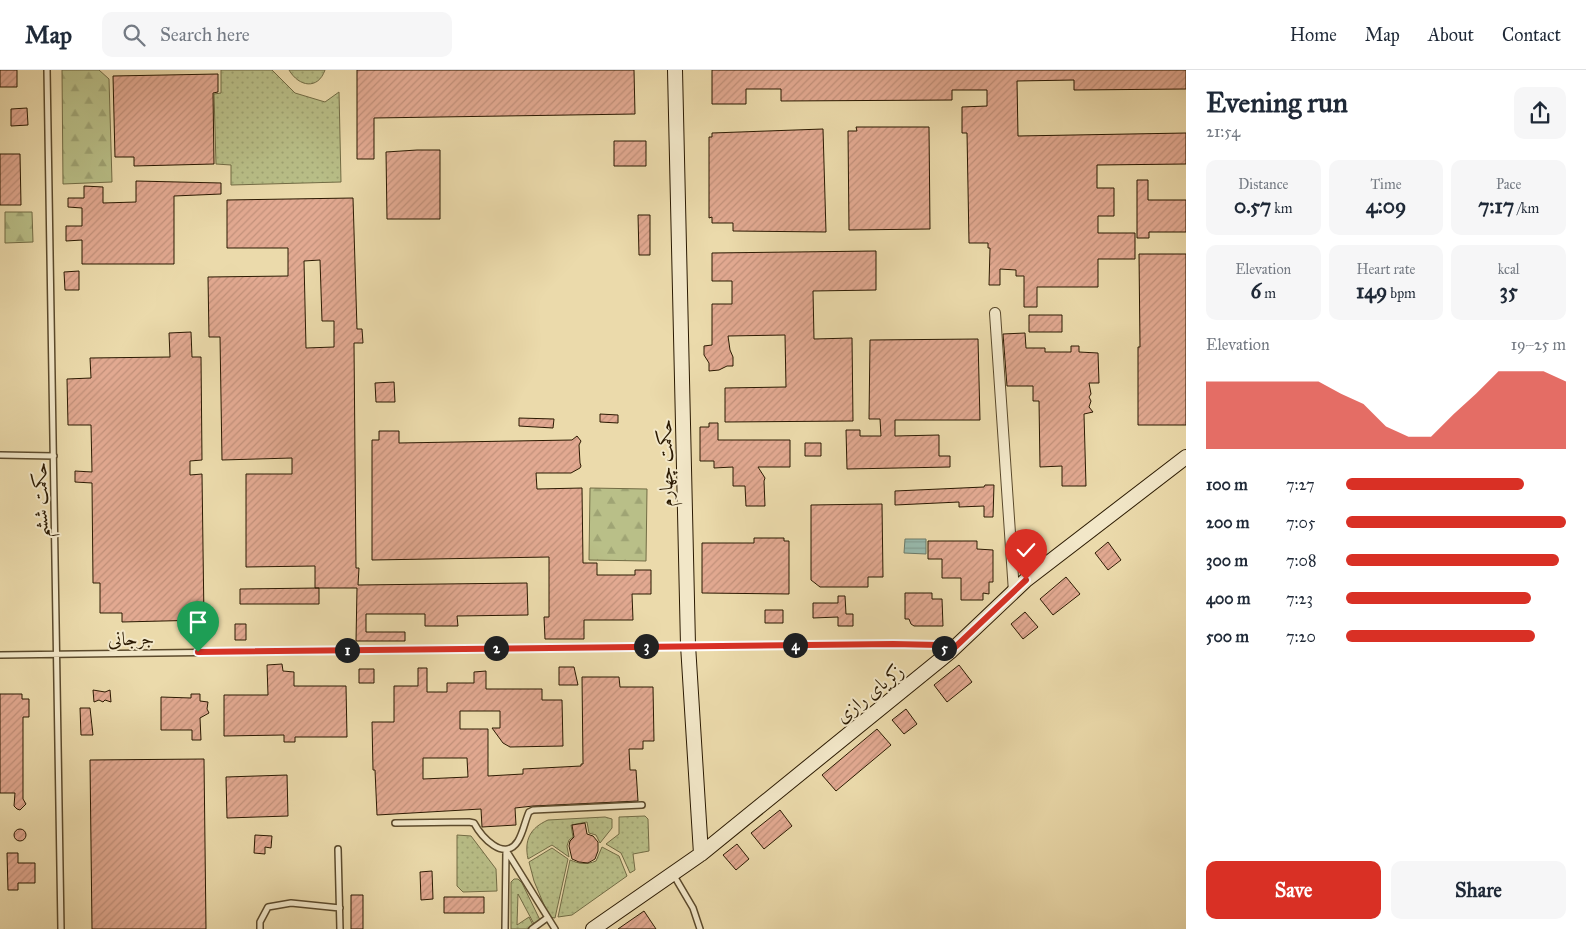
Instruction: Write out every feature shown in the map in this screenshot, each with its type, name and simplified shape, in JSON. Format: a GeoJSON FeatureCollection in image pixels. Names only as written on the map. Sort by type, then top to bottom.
{"type":"FeatureCollection","features":[{"type":"Feature","properties":{"kind":"street","name":"حکمت چهارم"},"geometry":{"type":"LineString","coordinates":[[675,70],[688,645],[701,854]]}},
{"type":"Feature","properties":{"kind":"street"},"geometry":{"type":"LineString","coordinates":[[995,313],[1014,592]]}},
{"type":"Feature","properties":{"kind":"street","name":"زکریای رازی"},"geometry":{"type":"LineString","coordinates":[[593,929],[701,854],[951,651],[1034,574],[1186,457]]}},
{"type":"Feature","properties":{"kind":"lane","name":"حکمت ششم"},"geometry":{"type":"LineString","coordinates":[[47,70],[61,929]]}},
{"type":"Feature","properties":{"kind":"lane"},"geometry":{"type":"LineString","coordinates":[[0,455],[54,456]]}},
{"type":"Feature","properties":{"kind":"lane","name":"جرجانی"},"geometry":{"type":"LineString","coordinates":[[0,655],[688,645],[893,644],[939,645],[951,651]]}},
{"type":"Feature","properties":{"kind":"lane"},"geometry":{"type":"LineString","coordinates":[[395,823],[474,823],[493,846],[500,850],[506,850],[514,846],[518,841],[529,812],[533,810],[642,805]]}},
{"type":"Feature","properties":{"kind":"lane"},"geometry":{"type":"LineString","coordinates":[[338,849],[340,929]]}},
{"type":"Feature","properties":{"kind":"lane"},"geometry":{"type":"LineString","coordinates":[[506,850],[555,929]]}},
{"type":"Feature","properties":{"kind":"lane"},"geometry":{"type":"LineString","coordinates":[[505,929],[506,850]]}},
{"type":"Feature","properties":{"kind":"lane"},"geometry":{"type":"LineString","coordinates":[[673,873],[692,908],[700,929]]}},
{"type":"Feature","properties":{"kind":"lane"},"geometry":{"type":"LineString","coordinates":[[260,929],[260,922],[268,907],[291,903],[340,908]]}},
{"type":"Feature","properties":{"kind":"lane"},"geometry":{"type":"LineString","coordinates":[[532,929],[547,918]]}},
{"type":"Feature","properties":{"kind":"green space"},"geometry":{"type":"Polygon","coordinates":[[[62,70],[99,70],[109,79],[112,182],[63,184],[62,70]]]}},
{"type":"Feature","properties":{"kind":"green space"},"geometry":{"type":"Polygon","coordinates":[[[221,70],[272,70],[295,93],[325,102],[339,92],[341,182],[231,185],[231,165],[216,164],[214,94],[221,93],[221,70]]]}},
{"type":"Feature","properties":{"kind":"green space"},"geometry":{"type":"Polygon","coordinates":[[[289,70],[325,70],[318,81],[308,84],[298,80],[289,70]]]}},
{"type":"Feature","properties":{"kind":"green space"},"geometry":{"type":"Polygon","coordinates":[[[5,212],[32,212],[33,242],[5,243],[5,212]]]}},
{"type":"Feature","properties":{"kind":"green space"},"geometry":{"type":"Polygon","coordinates":[[[590,488],[647,489],[646,561],[589,560],[590,488]]]}},
{"type":"Feature","properties":{"kind":"green space"},"geometry":{"type":"Polygon","coordinates":[[[645,816],[648,819],[649,851],[633,854],[635,870],[630,873],[621,853],[606,844],[619,834],[619,817],[645,816]]]}},
{"type":"Feature","properties":{"kind":"green space"},"geometry":{"type":"Polygon","coordinates":[[[605,817],[612,819],[612,828],[600,843],[596,835],[589,833],[587,822],[571,825],[573,837],[569,840],[567,846],[569,857],[552,845],[528,859],[528,840],[533,831],[542,823],[548,820],[605,817]]]}},
{"type":"Feature","properties":{"kind":"green space"},"geometry":{"type":"Polygon","coordinates":[[[457,835],[471,836],[496,869],[497,891],[463,892],[457,886],[457,835]]]}},
{"type":"Feature","properties":{"kind":"green space"},"geometry":{"type":"Polygon","coordinates":[[[602,847],[619,856],[627,876],[572,915],[558,917],[570,860],[583,864],[596,861],[602,847]]]}},
{"type":"Feature","properties":{"kind":"green space"},"geometry":{"type":"Polygon","coordinates":[[[552,848],[568,859],[555,918],[549,917],[534,881],[529,862],[552,848]]]}},
{"type":"Feature","properties":{"kind":"green space"},"geometry":{"type":"Polygon","coordinates":[[[514,879],[518,879],[522,883],[540,920],[534,924],[518,894],[517,925],[529,917],[533,925],[527,929],[511,929],[511,882],[514,879]]]}},
{"type":"Feature","properties":{"kind":"shaded area"},"geometry":{"type":"Polygon","coordinates":[[[905,539],[926,539],[926,554],[904,553],[905,539]]]}},
{"type":"Feature","properties":{"kind":"building"},"geometry":{"type":"Polygon","coordinates":[[[0,70],[17,70],[17,87],[0,87],[0,70]]]}},
{"type":"Feature","properties":{"kind":"building"},"geometry":{"type":"Polygon","coordinates":[[[357,70],[634,70],[635,114],[374,118],[374,159],[357,159],[357,70]]]}},
{"type":"Feature","properties":{"kind":"building"},"geometry":{"type":"Polygon","coordinates":[[[712,70],[1186,70],[1186,89],[1074,90],[1074,80],[1017,81],[1018,136],[1186,133],[1186,164],[1097,165],[1097,188],[1114,188],[1114,216],[1098,216],[1098,233],[1135,233],[1135,259],[1098,259],[1098,287],[1037,287],[1037,307],[1024,307],[1024,276],[1016,276],[1016,270],[1000,269],[1000,285],[989,285],[990,248],[988,248],[988,243],[969,243],[967,133],[962,133],[962,107],[987,106],[987,90],[952,90],[952,100],[781,101],[781,89],[746,89],[746,104],[712,104],[712,70]]]}},
{"type":"Feature","properties":{"kind":"building"},"geometry":{"type":"Polygon","coordinates":[[[218,74],[218,92],[213,93],[214,164],[134,166],[134,157],[115,157],[113,76],[218,74]]]}},
{"type":"Feature","properties":{"kind":"building"},"geometry":{"type":"Polygon","coordinates":[[[27,108],[28,125],[11,126],[11,109],[27,108]]]}},
{"type":"Feature","properties":{"kind":"building"},"geometry":{"type":"Polygon","coordinates":[[[856,127],[929,127],[930,229],[849,230],[848,131],[857,131],[856,127]]]}},
{"type":"Feature","properties":{"kind":"building"},"geometry":{"type":"Polygon","coordinates":[[[823,129],[826,232],[733,231],[733,223],[712,223],[712,217],[709,218],[709,137],[712,137],[712,133],[823,129]]]}},
{"type":"Feature","properties":{"kind":"building"},"geometry":{"type":"Polygon","coordinates":[[[614,141],[646,141],[646,166],[614,166],[614,141]]]}},
{"type":"Feature","properties":{"kind":"building"},"geometry":{"type":"Polygon","coordinates":[[[440,150],[440,219],[387,219],[386,152],[440,150]]]}},
{"type":"Feature","properties":{"kind":"building"},"geometry":{"type":"Polygon","coordinates":[[[0,154],[20,154],[21,205],[0,205],[0,154]]]}},
{"type":"Feature","properties":{"kind":"building"},"geometry":{"type":"Polygon","coordinates":[[[1137,180],[1148,180],[1148,200],[1186,200],[1186,232],[1149,232],[1149,238],[1137,238],[1137,180]]]}},
{"type":"Feature","properties":{"kind":"building"},"geometry":{"type":"Polygon","coordinates":[[[136,181],[221,183],[221,194],[174,196],[174,264],[82,264],[82,240],[66,241],[66,226],[82,226],[82,208],[68,207],[68,198],[84,198],[84,186],[103,187],[103,203],[136,202],[136,181]]]}},
{"type":"Feature","properties":{"kind":"building"},"geometry":{"type":"Polygon","coordinates":[[[353,198],[357,329],[362,329],[363,343],[354,343],[356,568],[359,568],[358,585],[527,583],[528,615],[457,616],[458,626],[425,626],[425,614],[366,614],[366,632],[405,632],[405,641],[356,641],[357,588],[315,588],[315,566],[246,567],[246,474],[292,474],[292,458],[222,460],[220,337],[209,337],[208,277],[288,276],[288,248],[227,248],[227,200],[353,198]],[[320,260],[304,261],[306,348],[334,347],[334,321],[322,321],[320,260]]]}},
{"type":"Feature","properties":{"kind":"building"},"geometry":{"type":"Polygon","coordinates":[[[638,215],[650,215],[650,255],[639,255],[638,215]]]}},
{"type":"Feature","properties":{"kind":"building"},"geometry":{"type":"Polygon","coordinates":[[[876,251],[876,290],[813,291],[814,339],[852,338],[853,421],[725,422],[725,388],[786,387],[785,335],[728,336],[733,366],[709,371],[709,363],[704,355],[704,346],[712,345],[712,304],[732,304],[732,281],[712,281],[712,253],[876,251]]]}},
{"type":"Feature","properties":{"kind":"building"},"geometry":{"type":"Polygon","coordinates":[[[1139,254],[1186,254],[1186,425],[1138,425],[1138,347],[1140,347],[1139,254]]]}},
{"type":"Feature","properties":{"kind":"building"},"geometry":{"type":"Polygon","coordinates":[[[79,271],[79,290],[65,290],[64,272],[79,271]]]}},
{"type":"Feature","properties":{"kind":"building"},"geometry":{"type":"Polygon","coordinates":[[[1029,315],[1062,315],[1062,332],[1029,332],[1029,315]]]}},
{"type":"Feature","properties":{"kind":"building"},"geometry":{"type":"Polygon","coordinates":[[[191,332],[192,357],[201,357],[202,460],[190,461],[190,475],[202,474],[204,620],[122,622],[122,613],[100,613],[100,583],[93,583],[92,483],[75,482],[75,471],[92,472],[91,425],[68,425],[67,379],[91,378],[90,358],[170,357],[169,333],[191,332]]]}},
{"type":"Feature","properties":{"kind":"building"},"geometry":{"type":"Polygon","coordinates":[[[1025,333],[1026,348],[1045,348],[1045,352],[1071,352],[1071,346],[1079,346],[1079,352],[1098,353],[1099,383],[1089,383],[1091,394],[1089,397],[1091,401],[1089,407],[1093,412],[1084,414],[1086,486],[1062,486],[1062,466],[1040,467],[1039,401],[1033,401],[1033,386],[1007,386],[1003,334],[1025,333]]]}},
{"type":"Feature","properties":{"kind":"building"},"geometry":{"type":"Polygon","coordinates":[[[978,339],[980,420],[895,420],[895,436],[939,435],[939,456],[950,456],[950,467],[847,469],[846,430],[860,430],[860,436],[881,436],[880,419],[869,419],[870,340],[978,339]]]}},
{"type":"Feature","properties":{"kind":"building"},"geometry":{"type":"Polygon","coordinates":[[[394,382],[395,402],[376,402],[375,383],[394,382]]]}},
{"type":"Feature","properties":{"kind":"building"},"geometry":{"type":"Polygon","coordinates":[[[600,414],[618,415],[618,423],[600,422],[600,414]]]}},
{"type":"Feature","properties":{"kind":"building"},"geometry":{"type":"Polygon","coordinates":[[[519,418],[554,419],[553,428],[519,426],[519,418]]]}},
{"type":"Feature","properties":{"kind":"building"},"geometry":{"type":"Polygon","coordinates":[[[709,423],[718,423],[718,440],[790,440],[790,467],[758,467],[765,478],[765,506],[746,506],[745,486],[733,486],[733,467],[714,468],[714,461],[700,461],[700,427],[709,427],[709,423]]]}},
{"type":"Feature","properties":{"kind":"building"},"geometry":{"type":"Polygon","coordinates":[[[379,431],[399,431],[399,443],[572,440],[577,436],[581,441],[579,445],[580,468],[571,473],[536,473],[537,489],[582,488],[583,563],[597,563],[597,575],[635,575],[635,570],[651,570],[651,594],[632,594],[633,620],[584,620],[584,639],[545,639],[544,617],[549,617],[549,557],[372,560],[372,440],[379,440],[379,431]]]}},
{"type":"Feature","properties":{"kind":"building"},"geometry":{"type":"Polygon","coordinates":[[[805,443],[821,443],[821,456],[805,456],[805,443]]]}},
{"type":"Feature","properties":{"kind":"building"},"geometry":{"type":"Polygon","coordinates":[[[985,485],[994,485],[993,517],[984,517],[984,506],[959,507],[959,502],[895,505],[895,491],[984,487],[985,485]]]}},
{"type":"Feature","properties":{"kind":"building"},"geometry":{"type":"Polygon","coordinates":[[[882,504],[883,577],[868,577],[868,587],[820,587],[811,580],[811,505],[882,504]]]}},
{"type":"Feature","properties":{"kind":"building"},"geometry":{"type":"Polygon","coordinates":[[[754,538],[784,538],[784,541],[789,541],[789,594],[702,593],[702,543],[754,543],[754,538]]]}},
{"type":"Feature","properties":{"kind":"building"},"geometry":{"type":"Polygon","coordinates":[[[928,541],[977,541],[977,549],[993,550],[993,582],[989,582],[989,594],[983,593],[983,600],[961,600],[961,578],[942,578],[942,559],[928,559],[928,541]]]}},
{"type":"Feature","properties":{"kind":"building"},"geometry":{"type":"Polygon","coordinates":[[[1108,542],[1121,560],[1108,570],[1095,553],[1108,542]]]}},
{"type":"Feature","properties":{"kind":"building"},"geometry":{"type":"Polygon","coordinates":[[[1066,577],[1080,594],[1053,615],[1040,599],[1066,577]]]}},
{"type":"Feature","properties":{"kind":"building"},"geometry":{"type":"Polygon","coordinates":[[[319,588],[319,604],[240,604],[240,589],[319,588]]]}},
{"type":"Feature","properties":{"kind":"building"},"geometry":{"type":"Polygon","coordinates":[[[905,593],[932,593],[932,599],[942,599],[943,626],[914,626],[909,619],[905,619],[905,593]]]}},
{"type":"Feature","properties":{"kind":"building"},"geometry":{"type":"Polygon","coordinates":[[[838,596],[845,596],[846,614],[853,614],[853,626],[838,626],[838,617],[813,618],[813,603],[838,603],[838,596]]]}},
{"type":"Feature","properties":{"kind":"building"},"geometry":{"type":"Polygon","coordinates":[[[765,610],[783,610],[783,623],[765,623],[765,610]]]}},
{"type":"Feature","properties":{"kind":"building"},"geometry":{"type":"Polygon","coordinates":[[[1025,612],[1038,627],[1023,639],[1011,624],[1025,612]]]}},
{"type":"Feature","properties":{"kind":"building"},"geometry":{"type":"Polygon","coordinates":[[[235,624],[246,624],[246,640],[235,640],[235,624]]]}},
{"type":"Feature","properties":{"kind":"building"},"geometry":{"type":"Polygon","coordinates":[[[282,664],[283,671],[294,672],[294,686],[346,686],[347,737],[295,737],[295,742],[284,742],[284,735],[224,736],[224,695],[268,695],[267,665],[282,664]]]}},
{"type":"Feature","properties":{"kind":"building"},"geometry":{"type":"Polygon","coordinates":[[[959,665],[972,682],[947,702],[934,685],[959,665]]]}},
{"type":"Feature","properties":{"kind":"building"},"geometry":{"type":"Polygon","coordinates":[[[559,667],[574,667],[578,685],[559,685],[559,667]]]}},
{"type":"Feature","properties":{"kind":"building"},"geometry":{"type":"Polygon","coordinates":[[[418,668],[427,668],[427,692],[447,692],[447,683],[474,683],[474,672],[486,671],[486,689],[542,689],[542,700],[562,700],[563,746],[510,747],[503,743],[492,728],[500,728],[500,711],[460,711],[460,729],[488,729],[488,776],[523,774],[523,769],[581,766],[583,764],[582,677],[619,677],[620,687],[653,687],[654,741],[643,741],[643,749],[629,749],[630,770],[636,770],[638,801],[515,808],[516,825],[482,827],[481,809],[377,815],[375,770],[373,770],[372,722],[394,722],[394,686],[418,686],[418,668]],[[423,758],[423,779],[468,777],[467,758],[423,758]]]}},
{"type":"Feature","properties":{"kind":"building"},"geometry":{"type":"Polygon","coordinates":[[[359,669],[374,669],[374,683],[359,683],[359,669]]]}},
{"type":"Feature","properties":{"kind":"building"},"geometry":{"type":"Polygon","coordinates":[[[93,690],[105,692],[110,690],[111,702],[99,700],[94,702],[93,690]]]}},
{"type":"Feature","properties":{"kind":"building"},"geometry":{"type":"Polygon","coordinates":[[[0,694],[22,694],[22,699],[29,699],[29,717],[23,717],[23,799],[26,804],[20,810],[14,806],[15,793],[0,793],[0,694]]]}},
{"type":"Feature","properties":{"kind":"building"},"geometry":{"type":"Polygon","coordinates":[[[191,694],[200,694],[200,701],[208,702],[207,709],[209,713],[200,718],[201,740],[192,740],[192,730],[161,730],[161,697],[191,698],[191,694]]]}},
{"type":"Feature","properties":{"kind":"building"},"geometry":{"type":"Polygon","coordinates":[[[80,708],[90,708],[93,735],[81,735],[80,708]]]}},
{"type":"Feature","properties":{"kind":"building"},"geometry":{"type":"Polygon","coordinates":[[[906,709],[917,724],[904,734],[892,720],[906,709]]]}},
{"type":"Feature","properties":{"kind":"building"},"geometry":{"type":"Polygon","coordinates":[[[877,729],[891,745],[836,791],[822,775],[877,729]]]}},
{"type":"Feature","properties":{"kind":"building"},"geometry":{"type":"Polygon","coordinates":[[[204,759],[206,929],[92,929],[90,760],[204,759]]]}},
{"type":"Feature","properties":{"kind":"building"},"geometry":{"type":"Polygon","coordinates":[[[287,775],[288,816],[227,818],[226,777],[287,775]]]}},
{"type":"Feature","properties":{"kind":"building"},"geometry":{"type":"Polygon","coordinates":[[[780,810],[792,826],[764,849],[751,833],[780,810]]]}},
{"type":"Feature","properties":{"kind":"building"},"geometry":{"type":"Polygon","coordinates":[[[585,823],[587,834],[593,836],[598,842],[598,851],[595,859],[588,863],[572,859],[569,846],[570,841],[574,837],[572,825],[585,823]]]}},
{"type":"Feature","properties":{"kind":"building"},"geometry":{"type":"Polygon","coordinates":[[[18,829],[22,829],[26,835],[22,841],[18,841],[14,837],[14,833],[18,829]]]}},
{"type":"Feature","properties":{"kind":"building"},"geometry":{"type":"Polygon","coordinates":[[[255,835],[272,836],[271,848],[265,847],[265,854],[254,853],[255,835]]]}},
{"type":"Feature","properties":{"kind":"building"},"geometry":{"type":"Polygon","coordinates":[[[737,844],[749,859],[736,870],[723,855],[737,844]]]}},
{"type":"Feature","properties":{"kind":"building"},"geometry":{"type":"Polygon","coordinates":[[[7,853],[18,853],[18,863],[35,863],[35,883],[18,883],[18,890],[8,890],[7,853]]]}},
{"type":"Feature","properties":{"kind":"building"},"geometry":{"type":"Polygon","coordinates":[[[432,871],[433,899],[421,900],[420,872],[432,871]]]}},
{"type":"Feature","properties":{"kind":"building"},"geometry":{"type":"Polygon","coordinates":[[[351,895],[363,895],[363,929],[351,929],[351,895]]]}},
{"type":"Feature","properties":{"kind":"building"},"geometry":{"type":"Polygon","coordinates":[[[444,897],[484,897],[484,913],[444,913],[444,897]]]}},
{"type":"Feature","properties":{"kind":"building"},"geometry":{"type":"Polygon","coordinates":[[[644,911],[656,929],[618,929],[644,911]]]}},
{"type":"Feature","properties":{"kind":"route"},"geometry":{"type":"LineString","coordinates":[[198,652],[893,644],[939,645],[951,651],[1026,580]]}}]}
